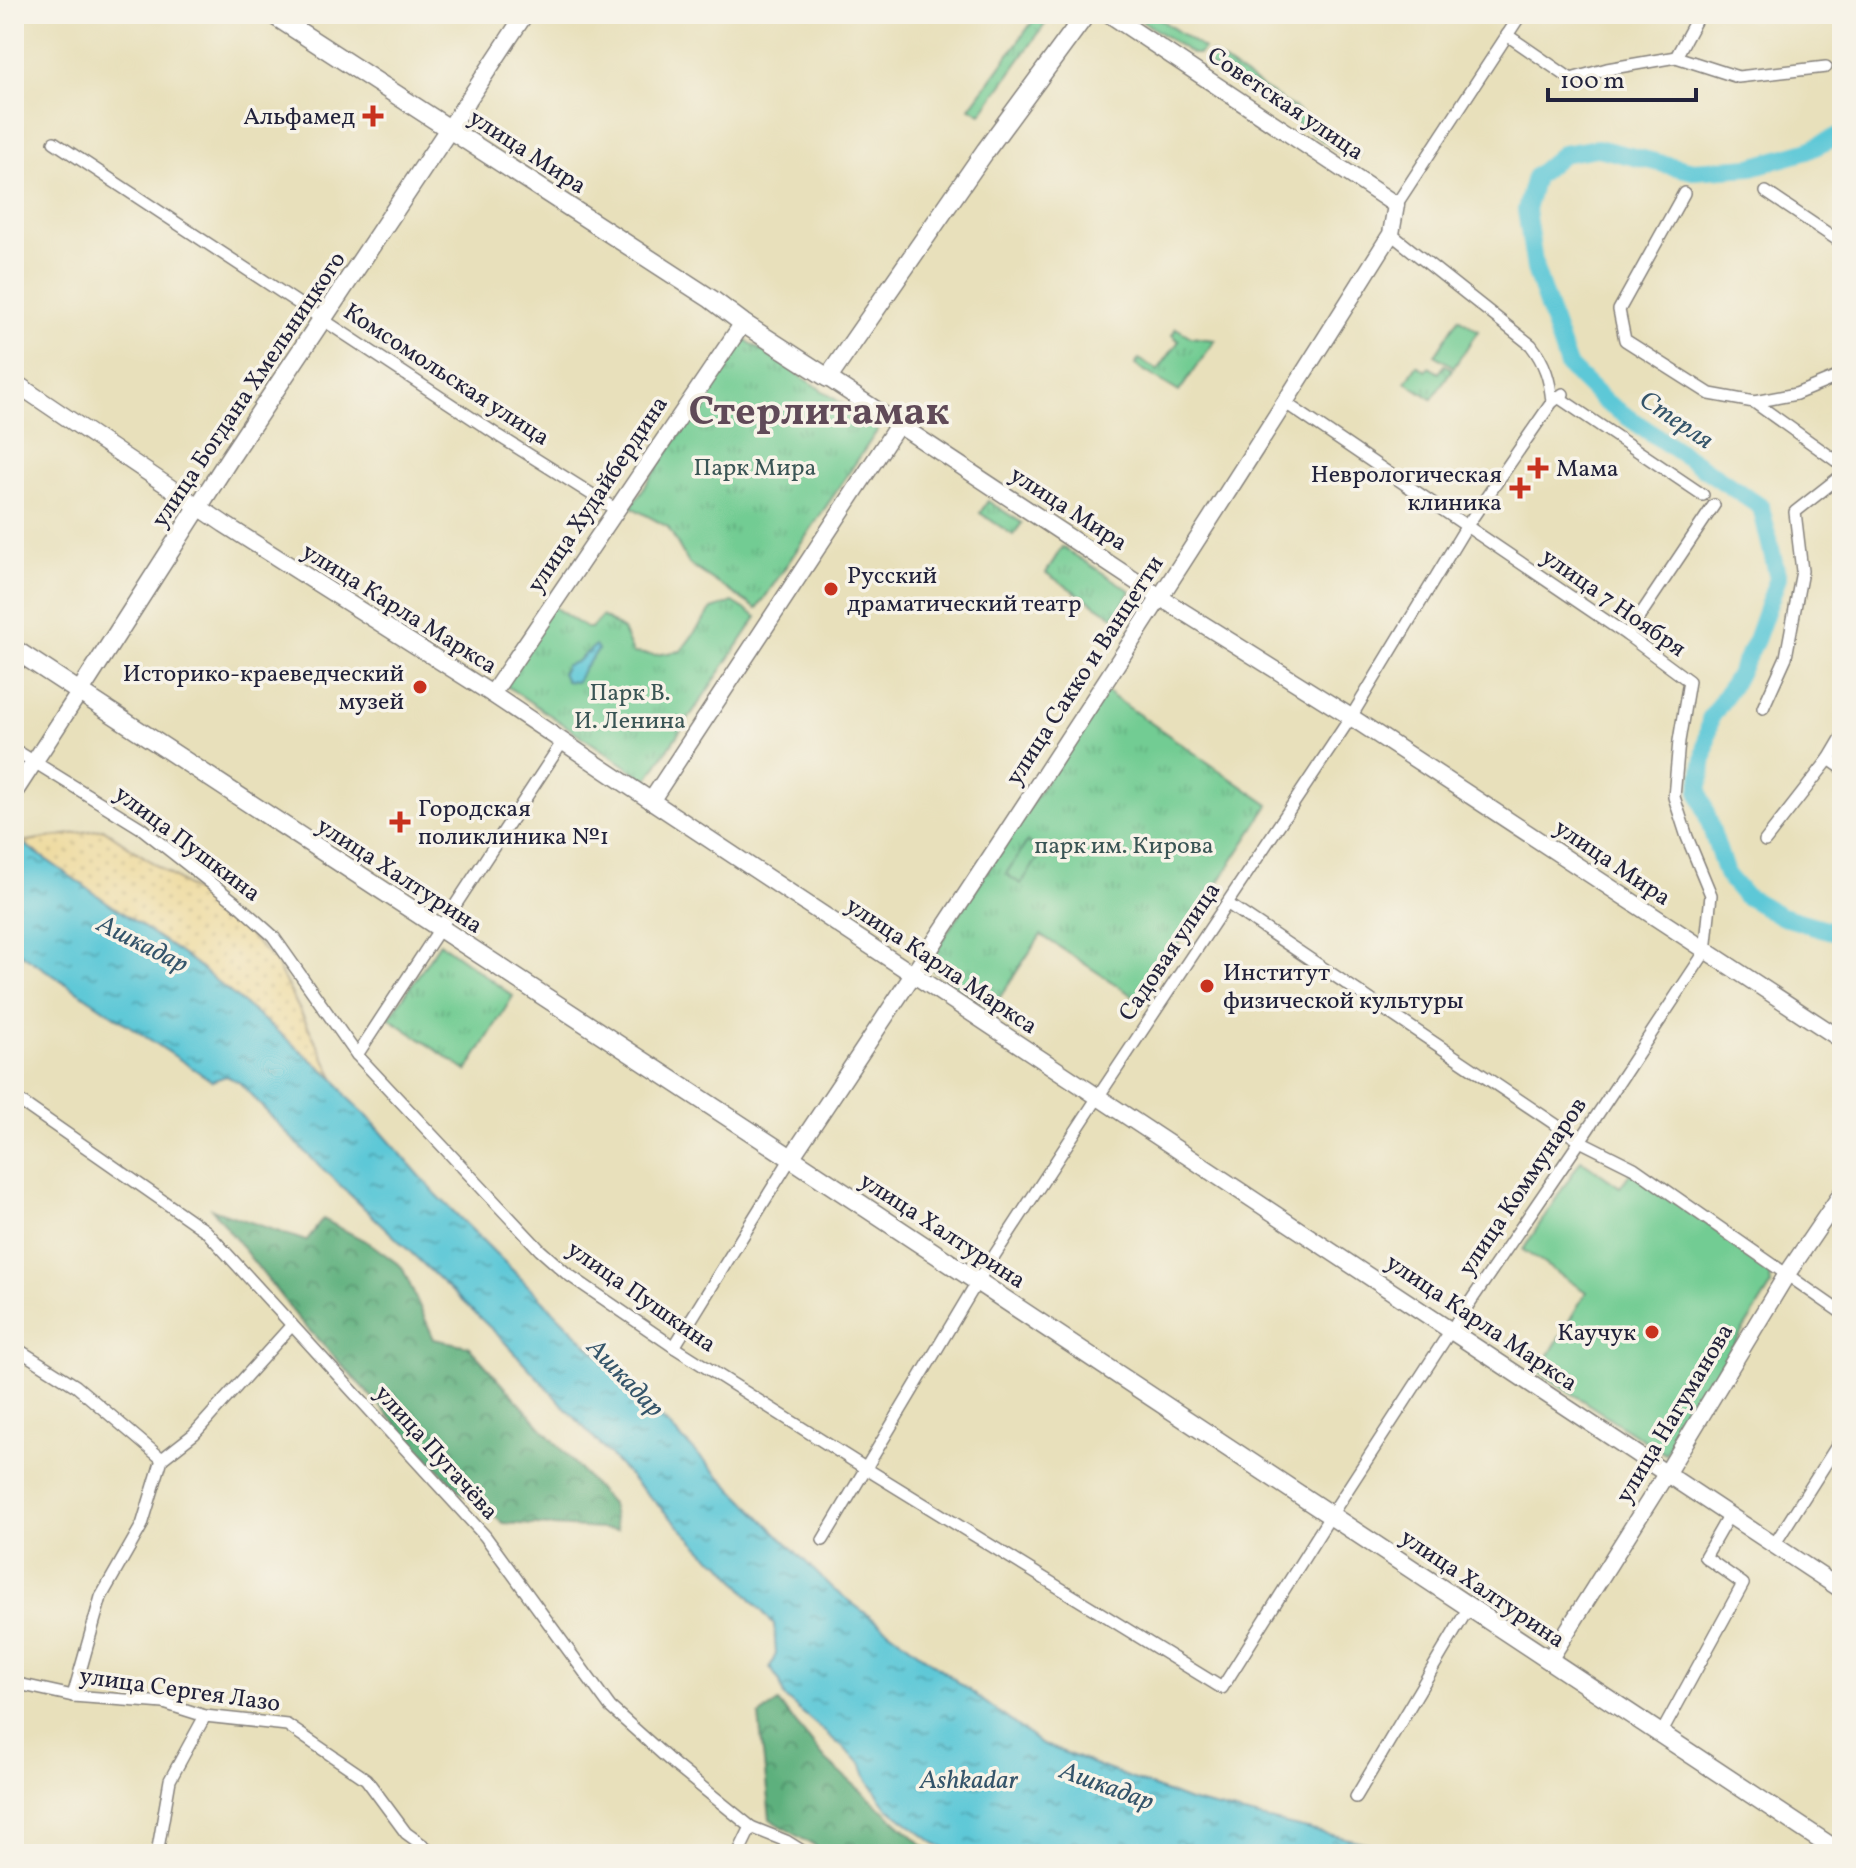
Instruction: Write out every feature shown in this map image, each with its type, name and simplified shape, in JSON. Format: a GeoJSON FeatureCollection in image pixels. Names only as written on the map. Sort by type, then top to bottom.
{"type":"FeatureCollection","features":[{"type":"Feature","properties":{"kind":"main road","name":"улица Мира"},"geometry":{"type":"LineString","coordinates":[[272,14],[824,375]]}},
{"type":"Feature","properties":{"kind":"main road"},"geometry":{"type":"LineString","coordinates":[[824,375],[920,228],[1072,14]]}},
{"type":"Feature","properties":{"kind":"main road"},"geometry":{"type":"LineString","coordinates":[[824,375],[1086,14]]}},
{"type":"Feature","properties":{"kind":"main road","name":"улица Богдана Хмельницкого"},"geometry":{"type":"LineString","coordinates":[[79,693],[197,507],[449,129]]}},
{"type":"Feature","properties":{"kind":"main road","name":"улица Халтурина"},"geometry":{"type":"LineString","coordinates":[[14,649],[791,1158],[1842,1854]]}},
{"type":"Feature","properties":{"kind":"street","name":"улица Богдана Хмельницкого"},"geometry":{"type":"LineString","coordinates":[[449,129],[525,14]]}},
{"type":"Feature","properties":{"kind":"street","name":"Советская улица"},"geometry":{"type":"LineString","coordinates":[[1109,14],[1396,205]]}},
{"type":"Feature","properties":{"kind":"street","name":"улица Сакко и Ванцетти"},"geometry":{"type":"LineString","coordinates":[[674,1347],[791,1158],[1161,598],[1391,234],[1396,205],[1521,14]]}},
{"type":"Feature","properties":{"kind":"street"},"geometry":{"type":"LineString","coordinates":[[1676,57],[1699,14]]}},
{"type":"Feature","properties":{"kind":"street"},"geometry":{"type":"LineString","coordinates":[[1507,35],[1571,79],[1607,69],[1676,57],[1738,77],[1826,67]]}},
{"type":"Feature","properties":{"kind":"street","name":"Комсомольская улица"},"geometry":{"type":"LineString","coordinates":[[54,142],[499,436],[615,509]]}},
{"type":"Feature","properties":{"kind":"street"},"geometry":{"type":"LineString","coordinates":[[1766,192],[1842,243]]}},
{"type":"Feature","properties":{"kind":"street"},"geometry":{"type":"LineString","coordinates":[[1684,193],[1619,310],[1625,340],[1710,394],[1754,402],[1796,394],[1842,375]]}},
{"type":"Feature","properties":{"kind":"street"},"geometry":{"type":"LineString","coordinates":[[1391,234],[1531,345],[1558,398],[1703,495]]}},
{"type":"Feature","properties":{"kind":"street","name":"улица Худайбердина"},"geometry":{"type":"LineString","coordinates":[[492,694],[743,323]]}},
{"type":"Feature","properties":{"kind":"street","name":"улица Мира"},"geometry":{"type":"LineString","coordinates":[[824,375],[1842,1040]]}},
{"type":"Feature","properties":{"kind":"street","name":"улица Карла Маркса"},"geometry":{"type":"LineString","coordinates":[[14,382],[197,507],[492,694],[1842,1590]]}},
{"type":"Feature","properties":{"kind":"street","name":"Садовая улица"},"geometry":{"type":"LineString","coordinates":[[823,1540],[977,1282],[1351,717],[1466,527],[1558,398]]}},
{"type":"Feature","properties":{"kind":"street","name":"улица 7 Ноября"},"geometry":{"type":"LineString","coordinates":[[1284,402],[1627,635],[1689,681],[1674,797],[1711,895],[1705,952]]}},
{"type":"Feature","properties":{"kind":"street"},"geometry":{"type":"LineString","coordinates":[[1754,402],[1842,465]]}},
{"type":"Feature","properties":{"kind":"street"},"geometry":{"type":"LineString","coordinates":[[651,801],[898,425]]}},
{"type":"Feature","properties":{"kind":"street"},"geometry":{"type":"LineString","coordinates":[[1763,708],[1786,657],[1802,571],[1795,512],[1842,475]]}},
{"type":"Feature","properties":{"kind":"street"},"geometry":{"type":"LineString","coordinates":[[1627,635],[1714,505]]}},
{"type":"Feature","properties":{"kind":"street","name":"улица Богдана Хмельницкого"},"geometry":{"type":"LineString","coordinates":[[14,793],[79,693]]}},
{"type":"Feature","properties":{"kind":"street"},"geometry":{"type":"LineString","coordinates":[[1765,841],[1829,759],[1842,737]]}},
{"type":"Feature","properties":{"kind":"street"},"geometry":{"type":"LineString","coordinates":[[357,1055],[563,741]]}},
{"type":"Feature","properties":{"kind":"street","name":"улица Пушкина"},"geometry":{"type":"LineString","coordinates":[[14,752],[141,828],[273,936],[357,1055],[540,1250],[566,1273],[674,1347],[865,1468],[1222,1688]]}},
{"type":"Feature","properties":{"kind":"street"},"geometry":{"type":"LineString","coordinates":[[1829,759],[1842,768]]}},
{"type":"Feature","properties":{"kind":"street"},"geometry":{"type":"LineString","coordinates":[[1228,904],[1580,1141],[1634,1168],[1842,1313]]}},
{"type":"Feature","properties":{"kind":"street","name":"улица Коммунаров"},"geometry":{"type":"LineString","coordinates":[[1222,1688],[1451,1330],[1705,952]]}},
{"type":"Feature","properties":{"kind":"street","name":"улица Пугачёва"},"geometry":{"type":"LineString","coordinates":[[14,1097],[206,1231],[485,1536],[610,1707],[751,1827],[786,1841],[807,1854]]}},
{"type":"Feature","properties":{"kind":"street","name":"улица Нагуманова"},"geometry":{"type":"LineString","coordinates":[[1549,1660],[1787,1274],[1842,1193]]}},
{"type":"Feature","properties":{"kind":"street"},"geometry":{"type":"LineString","coordinates":[[73,1696],[101,1597],[142,1525],[162,1459],[194,1434],[292,1325]]}},
{"type":"Feature","properties":{"kind":"street"},"geometry":{"type":"LineString","coordinates":[[14,1347],[76,1386],[162,1459]]}},
{"type":"Feature","properties":{"kind":"street"},"geometry":{"type":"LineString","coordinates":[[1774,1545],[1842,1438]]}},
{"type":"Feature","properties":{"kind":"street"},"geometry":{"type":"LineString","coordinates":[[1661,1734],[1743,1584],[1705,1557],[1729,1515]]}},
{"type":"Feature","properties":{"kind":"street"},"geometry":{"type":"LineString","coordinates":[[1356,1797],[1469,1607]]}},
{"type":"Feature","properties":{"kind":"street","name":"улица Сергея Лазо"},"geometry":{"type":"LineString","coordinates":[[14,1683],[73,1696],[164,1703],[205,1716],[287,1725],[366,1779],[406,1833],[435,1854]]}},
{"type":"Feature","properties":{"kind":"street"},"geometry":{"type":"LineString","coordinates":[[157,1854],[170,1780],[205,1716]]}},
{"type":"Feature","properties":{"kind":"street"},"geometry":{"type":"LineString","coordinates":[[738,1854],[751,1827]]}},
{"type":"Feature","properties":{"kind":"green space"},"geometry":{"type":"Polygon","coordinates":[[[1132,14],[1152,14],[1204,49],[1199,54],[1192,54],[1132,14]]]}},
{"type":"Feature","properties":{"kind":"green space"},"geometry":{"type":"Polygon","coordinates":[[[1051,16],[981,114],[970,108],[1036,17],[1051,16]]]}},
{"type":"Feature","properties":{"kind":"green space"},"geometry":{"type":"Polygon","coordinates":[[[1211,53],[1361,153],[1355,162],[1209,65],[1207,60],[1211,53]]]}},
{"type":"Feature","properties":{"kind":"green space"},"geometry":{"type":"Polygon","coordinates":[[[1459,318],[1478,331],[1454,367],[1435,355],[1459,318]]]}},
{"type":"Feature","properties":{"kind":"green space"},"geometry":{"type":"Polygon","coordinates":[[[1176,328],[1191,337],[1215,340],[1179,392],[1135,365],[1139,359],[1158,370],[1179,341],[1172,335],[1176,328]]]}},
{"type":"Feature","properties":{"kind":"green space","name":"Парк Мира"},"geometry":{"type":"Polygon","coordinates":[[[744,339],[879,428],[757,609],[689,564],[668,527],[631,507],[744,339]]]}},
{"type":"Feature","properties":{"kind":"green space"},"geometry":{"type":"Polygon","coordinates":[[[1417,365],[1426,371],[1429,367],[1439,373],[1445,365],[1452,369],[1432,399],[1406,382],[1417,365]]]}},
{"type":"Feature","properties":{"kind":"green space"},"geometry":{"type":"Polygon","coordinates":[[[988,501],[1022,523],[1013,535],[980,513],[988,501]]]}},
{"type":"Feature","properties":{"kind":"green space"},"geometry":{"type":"Polygon","coordinates":[[[1062,547],[1131,591],[1114,617],[1046,573],[1062,547]]]}},
{"type":"Feature","properties":{"kind":"green space","name":"Парк В. И. Ленина"},"geometry":{"type":"Polygon","coordinates":[[[733,602],[757,617],[647,780],[502,683],[552,606],[586,628],[591,628],[602,616],[623,630],[633,653],[655,655],[681,651],[712,609],[733,602]]]}},
{"type":"Feature","properties":{"kind":"green space","name":"парк им. Кирова"},"geometry":{"type":"Polygon","coordinates":[[[1105,691],[1269,805],[1141,1001],[1041,935],[992,1009],[926,965],[1105,691]]]}},
{"type":"Feature","properties":{"kind":"green space"},"geometry":{"type":"Polygon","coordinates":[[[1027,842],[1042,852],[1021,884],[1006,874],[1027,842]]]}},
{"type":"Feature","properties":{"kind":"green space"},"geometry":{"type":"Polygon","coordinates":[[[440,943],[513,996],[467,1071],[389,1018],[440,943]]]}},
{"type":"Feature","properties":{"kind":"green space","name":"Каучук"},"geometry":{"type":"Polygon","coordinates":[[[1581,1160],[1620,1187],[1631,1172],[1769,1264],[1771,1286],[1665,1454],[1539,1372],[1586,1292],[1523,1250],[1581,1160]]]}},
{"type":"Feature","properties":{"kind":"green space"},"geometry":{"type":"Polygon","coordinates":[[[212,1209],[306,1241],[323,1219],[371,1244],[402,1267],[434,1339],[468,1346],[611,1504],[617,1530],[503,1523],[459,1491],[298,1318],[212,1209]]]}},
{"type":"Feature","properties":{"kind":"green space"},"geometry":{"type":"Polygon","coordinates":[[[778,1702],[826,1760],[933,1854],[827,1854],[770,1819],[759,1716],[778,1702]]]}},
{"type":"Feature","properties":{"kind":"sand"},"geometry":{"type":"Polygon","coordinates":[[[103,829],[228,914],[274,960],[335,1079],[193,962],[21,842],[103,829]]]}},
{"type":"Feature","properties":{"kind":"water"},"geometry":{"type":"Polygon","coordinates":[[[595,646],[598,650],[578,680],[566,681],[562,673],[566,665],[576,662],[595,646]]]}},
{"type":"Feature","properties":{"kind":"water","name":"Ashkadar"},"geometry":{"type":"Polygon","coordinates":[[[21,842],[193,962],[335,1079],[348,1098],[435,1193],[833,1589],[1040,1743],[1189,1801],[1412,1854],[958,1854],[934,1843],[888,1808],[868,1781],[861,1763],[784,1697],[780,1682],[770,1667],[776,1654],[774,1625],[722,1564],[710,1557],[632,1479],[500,1337],[302,1149],[239,1082],[226,1076],[212,1081],[14,949],[14,843],[21,842]]]}},
{"type":"Feature","properties":{"kind":"waterway","name":"Стерля"},"geometry":{"type":"LineString","coordinates":[[1842,134],[1807,151],[1751,167],[1693,171],[1597,148],[1562,154],[1535,177],[1526,210],[1535,269],[1568,366],[1604,401],[1761,507],[1778,578],[1756,640],[1710,719],[1699,791],[1726,874],[1744,895],[1781,916],[1842,934]]}},
{"type":"Feature","properties":{"kind":"place","name":"Альфамед"},"geometry":{"type":"Point","coordinates":[373,116]}},
{"type":"Feature","properties":{"kind":"place","name":"Мама"},"geometry":{"type":"Point","coordinates":[1538,468]}},
{"type":"Feature","properties":{"kind":"place","name":"Неврологическая клиника"},"geometry":{"type":"Point","coordinates":[1520,488]}},
{"type":"Feature","properties":{"kind":"place","name":"Русский драматический театр"},"geometry":{"type":"Point","coordinates":[831,589]}},
{"type":"Feature","properties":{"kind":"place","name":"Историко-краеведческий музей"},"geometry":{"type":"Point","coordinates":[420,687]}},
{"type":"Feature","properties":{"kind":"place","name":"Городская поликлиника №1"},"geometry":{"type":"Point","coordinates":[400,822]}},
{"type":"Feature","properties":{"kind":"place","name":"Институт физической культуры"},"geometry":{"type":"Point","coordinates":[1207,986]}},
{"type":"Feature","properties":{"kind":"place","name":"Каучук"},"geometry":{"type":"Point","coordinates":[1652,1332]}},
{"type":"Feature","properties":{"kind":"district","name":"Стерлитамак"},"geometry":{"type":"Point","coordinates":[819,410]}},
{"type":"Feature","properties":{"kind":"water label","name":"Ашкадар"},"geometry":{"type":"Point","coordinates":[143,943]}},
{"type":"Feature","properties":{"kind":"water label","name":"Ашкадар"},"geometry":{"type":"Point","coordinates":[626,1377]}},
{"type":"Feature","properties":{"kind":"water label","name":"Ашкадар"},"geometry":{"type":"Point","coordinates":[1107,1785]}}]}
